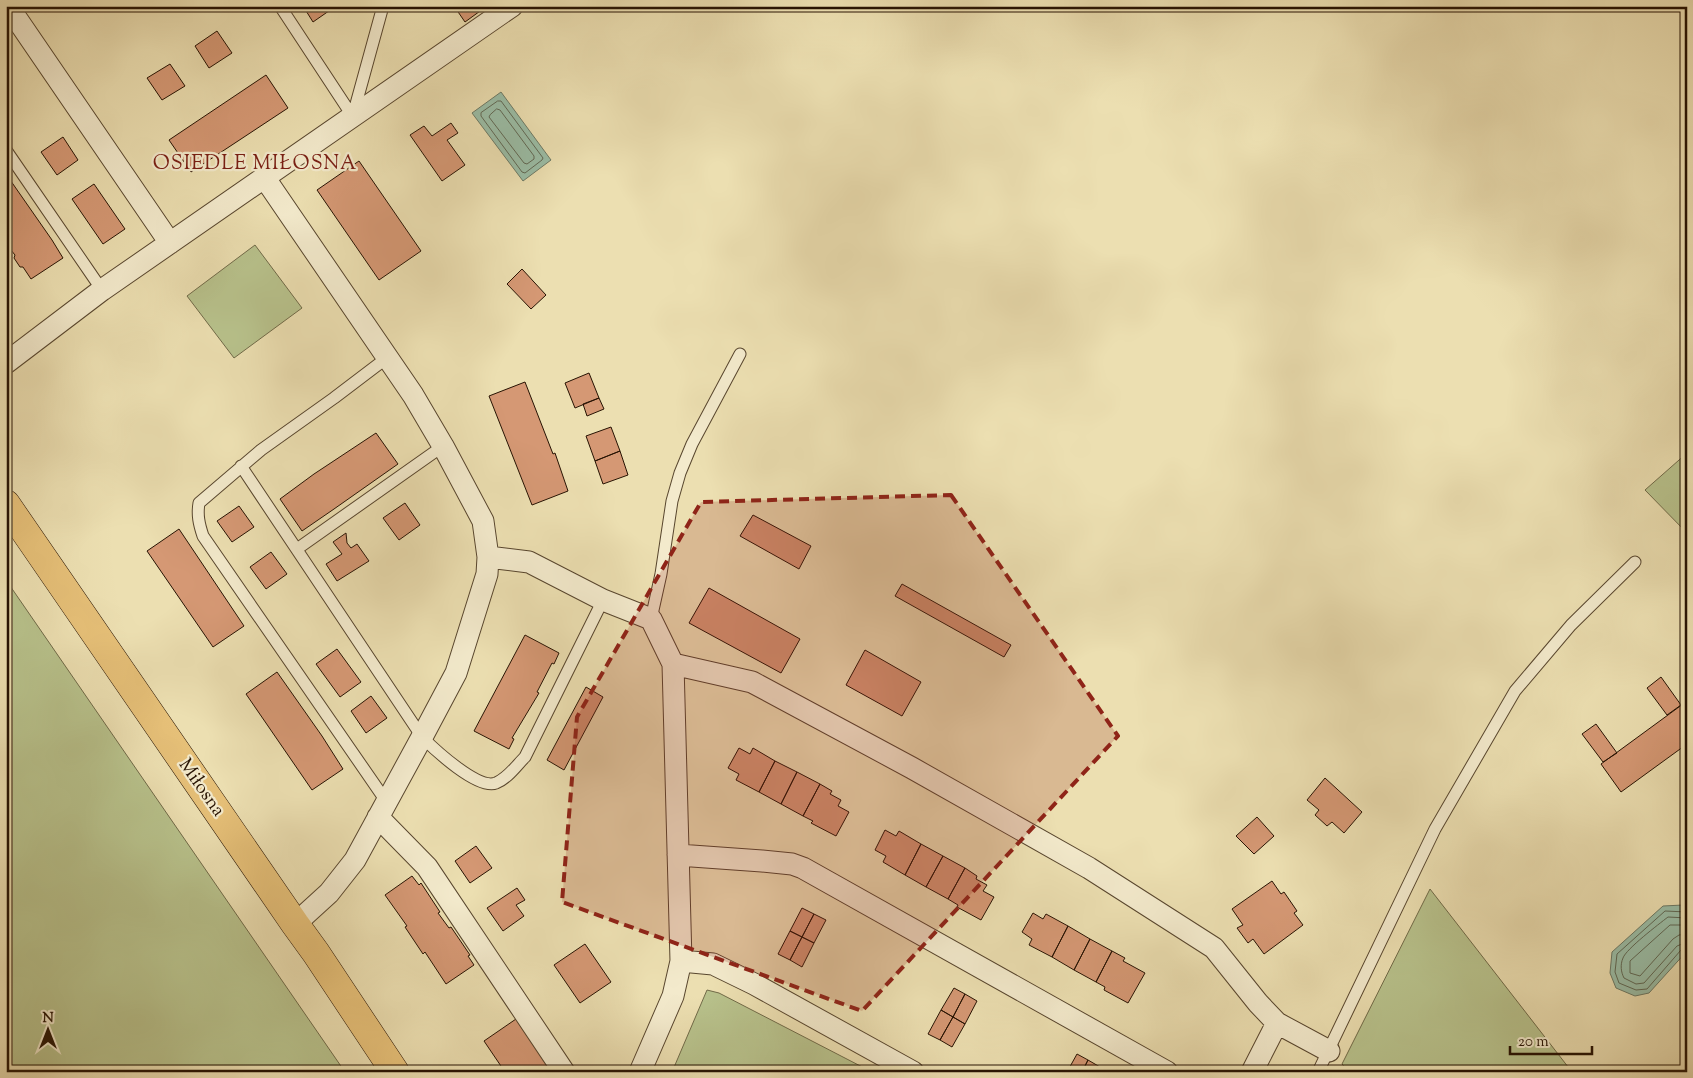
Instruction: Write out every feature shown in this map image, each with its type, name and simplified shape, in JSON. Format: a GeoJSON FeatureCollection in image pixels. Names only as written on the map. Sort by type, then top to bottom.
{"type":"FeatureCollection","features":[{"type":"Feature","properties":{"kind":"main road","name":"Miłosna"},"geometry":{"type":"LineString","coordinates":[[6,504],[316,953],[395,1072]]}},
{"type":"Feature","properties":{"kind":"street"},"geometry":{"type":"LineString","coordinates":[[8,6],[170,243]]}},
{"type":"Feature","properties":{"kind":"street"},"geometry":{"type":"LineString","coordinates":[[6,363],[102,290],[512,6]]}},
{"type":"Feature","properties":{"kind":"street"},"geometry":{"type":"LineString","coordinates":[[264,177],[413,395],[443,446],[482,521],[488,557],[487,574],[456,673],[355,860],[329,893],[295,924]]}},
{"type":"Feature","properties":{"kind":"street"},"geometry":{"type":"LineString","coordinates":[[488,557],[529,562],[603,600],[651,619],[673,664],[681,960],[673,996],[640,1072]]}},
{"type":"Feature","properties":{"kind":"street"},"geometry":{"type":"LineString","coordinates":[[673,664],[752,682],[912,768],[1089,868],[1214,948],[1258,1003],[1277,1023],[1328,1051]]}},
{"type":"Feature","properties":{"kind":"street"},"geometry":{"type":"LineString","coordinates":[[382,809],[427,867],[564,1072]]}},
{"type":"Feature","properties":{"kind":"street"},"geometry":{"type":"LineString","coordinates":[[678,855],[792,864],[803,868],[1167,1072]]}},
{"type":"Feature","properties":{"kind":"street"},"geometry":{"type":"LineString","coordinates":[[681,960],[713,964],[738,976],[913,1072]]}},
{"type":"Feature","properties":{"kind":"street"},"geometry":{"type":"LineString","coordinates":[[1252,1072],[1277,1023]]}},
{"type":"Feature","properties":{"kind":"lane"},"geometry":{"type":"LineString","coordinates":[[280,6],[352,117]]}},
{"type":"Feature","properties":{"kind":"lane"},"geometry":{"type":"LineString","coordinates":[[352,117],[383,6]]}},
{"type":"Feature","properties":{"kind":"lane"},"geometry":{"type":"LineString","coordinates":[[6,150],[102,290]]}},
{"type":"Feature","properties":{"kind":"lane"},"geometry":{"type":"LineString","coordinates":[[651,619],[661,574],[672,501],[680,473],[692,444],[740,354]]}},
{"type":"Feature","properties":{"kind":"lane"},"geometry":{"type":"LineString","coordinates":[[382,809],[203,536],[198,520],[198,503],[261,450],[388,357]]}},
{"type":"Feature","properties":{"kind":"lane"},"geometry":{"type":"LineString","coordinates":[[297,549],[443,446]]}},
{"type":"Feature","properties":{"kind":"lane"},"geometry":{"type":"LineString","coordinates":[[241,466],[422,737],[444,758],[482,782],[494,784],[506,777],[525,757],[603,600]]}},
{"type":"Feature","properties":{"kind":"lane"},"geometry":{"type":"LineString","coordinates":[[1318,1072],[1436,829],[1515,691],[1571,625],[1635,562]]}},
{"type":"Feature","properties":{"kind":"highlighted area"},"geometry":{"type":"Polygon","coordinates":[[[951,495],[1118,736],[862,1011],[562,902],[577,717],[701,502],[951,495]]]}},
{"type":"Feature","properties":{"kind":"shaded area"},"geometry":{"type":"Polygon","coordinates":[[[255,245],[302,308],[234,358],[187,296],[255,245]]]}},
{"type":"Feature","properties":{"kind":"shaded area"},"geometry":{"type":"Polygon","coordinates":[[[1687,453],[1687,533],[1645,490],[1687,453]]]}},
{"type":"Feature","properties":{"kind":"shaded area"},"geometry":{"type":"Polygon","coordinates":[[[6,580],[345,1072],[6,1072],[6,580]]]}},
{"type":"Feature","properties":{"kind":"shaded area"},"geometry":{"type":"Polygon","coordinates":[[[1430,889],[1572,1072],[1349,1072],[1342,1064],[1430,889]]]}},
{"type":"Feature","properties":{"kind":"shaded area"},"geometry":{"type":"Polygon","coordinates":[[[707,990],[719,993],[872,1072],[672,1072],[707,990]]]}},
{"type":"Feature","properties":{"kind":"water"},"geometry":{"type":"Polygon","coordinates":[[[501,92],[551,160],[523,181],[472,113],[501,92]]]}},
{"type":"Feature","properties":{"kind":"water"},"geometry":{"type":"Polygon","coordinates":[[[1683,905],[1687,908],[1687,951],[1649,993],[1635,996],[1616,988],[1610,973],[1612,952],[1663,906],[1683,905]]]}},
{"type":"Feature","properties":{"kind":"building"},"geometry":{"type":"Polygon","coordinates":[[[303,6],[336,6],[313,22],[303,6]]]}},
{"type":"Feature","properties":{"kind":"building"},"geometry":{"type":"Polygon","coordinates":[[[454,6],[487,6],[465,22],[454,6]]]}},
{"type":"Feature","properties":{"kind":"building"},"geometry":{"type":"Polygon","coordinates":[[[217,31],[232,53],[209,68],[195,46],[217,31]]]}},
{"type":"Feature","properties":{"kind":"building"},"geometry":{"type":"Polygon","coordinates":[[[170,64],[185,86],[162,100],[147,78],[170,64]]]}},
{"type":"Feature","properties":{"kind":"building"},"geometry":{"type":"Polygon","coordinates":[[[266,75],[288,108],[191,172],[169,140],[266,75]]]}},
{"type":"Feature","properties":{"kind":"building"},"geometry":{"type":"Polygon","coordinates":[[[451,123],[458,133],[447,140],[465,165],[442,181],[410,135],[424,126],[432,136],[451,123]]]}},
{"type":"Feature","properties":{"kind":"building"},"geometry":{"type":"Polygon","coordinates":[[[63,137],[78,160],[57,175],[41,152],[63,137]]]}},
{"type":"Feature","properties":{"kind":"building"},"geometry":{"type":"Polygon","coordinates":[[[359,161],[421,251],[379,280],[317,190],[359,161]]]}},
{"type":"Feature","properties":{"kind":"building"},"geometry":{"type":"Polygon","coordinates":[[[6,174],[63,258],[31,279],[23,267],[20,267],[14,258],[15,255],[6,244],[6,174]]]}},
{"type":"Feature","properties":{"kind":"building"},"geometry":{"type":"Polygon","coordinates":[[[94,184],[125,229],[103,244],[72,199],[94,184]]]}},
{"type":"Feature","properties":{"kind":"building"},"geometry":{"type":"Polygon","coordinates":[[[522,269],[546,295],[531,309],[507,284],[522,269]]]}},
{"type":"Feature","properties":{"kind":"building"},"geometry":{"type":"Polygon","coordinates":[[[589,373],[599,398],[575,408],[565,383],[589,373]]]}},
{"type":"Feature","properties":{"kind":"building"},"geometry":{"type":"Polygon","coordinates":[[[525,382],[553,454],[555,453],[568,491],[532,505],[489,396],[525,382]]]}},
{"type":"Feature","properties":{"kind":"building"},"geometry":{"type":"Polygon","coordinates":[[[599,398],[604,409],[587,416],[583,404],[599,398]]]}},
{"type":"Feature","properties":{"kind":"building"},"geometry":{"type":"Polygon","coordinates":[[[611,427],[620,451],[595,461],[586,436],[611,427]]]}},
{"type":"Feature","properties":{"kind":"building"},"geometry":{"type":"Polygon","coordinates":[[[376,433],[398,464],[302,531],[280,499],[376,433]]]}},
{"type":"Feature","properties":{"kind":"building"},"geometry":{"type":"Polygon","coordinates":[[[620,451],[628,475],[603,484],[595,461],[620,451]]]}},
{"type":"Feature","properties":{"kind":"building"},"geometry":{"type":"Polygon","coordinates":[[[405,503],[420,525],[399,540],[383,518],[405,503]]]}},
{"type":"Feature","properties":{"kind":"building"},"geometry":{"type":"Polygon","coordinates":[[[239,506],[254,527],[232,542],[217,521],[239,506]]]}},
{"type":"Feature","properties":{"kind":"building"},"geometry":{"type":"Polygon","coordinates":[[[753,515],[811,546],[799,569],[740,536],[753,515]]]}},
{"type":"Feature","properties":{"kind":"building"},"geometry":{"type":"Polygon","coordinates":[[[179,529],[244,626],[213,647],[147,551],[179,529]]]}},
{"type":"Feature","properties":{"kind":"building"},"geometry":{"type":"Polygon","coordinates":[[[346,533],[347,543],[351,548],[357,544],[369,561],[337,581],[326,564],[342,554],[333,542],[346,533]]]}},
{"type":"Feature","properties":{"kind":"building"},"geometry":{"type":"Polygon","coordinates":[[[271,552],[287,574],[266,589],[250,567],[271,552]]]}},
{"type":"Feature","properties":{"kind":"building"},"geometry":{"type":"Polygon","coordinates":[[[902,584],[1011,645],[1004,657],[895,596],[902,584]]]}},
{"type":"Feature","properties":{"kind":"building"},"geometry":{"type":"Polygon","coordinates":[[[709,588],[800,639],[781,673],[689,623],[709,588]]]}},
{"type":"Feature","properties":{"kind":"building"},"geometry":{"type":"Polygon","coordinates":[[[525,635],[559,653],[537,692],[539,693],[512,738],[514,739],[509,749],[474,731],[525,635]]]}},
{"type":"Feature","properties":{"kind":"building"},"geometry":{"type":"Polygon","coordinates":[[[337,649],[361,682],[340,697],[316,664],[337,649]]]}},
{"type":"Feature","properties":{"kind":"building"},"geometry":{"type":"Polygon","coordinates":[[[865,650],[921,682],[902,716],[846,685],[865,650]]]}},
{"type":"Feature","properties":{"kind":"building"},"geometry":{"type":"Polygon","coordinates":[[[277,672],[343,769],[312,790],[246,694],[277,672]]]}},
{"type":"Feature","properties":{"kind":"building"},"geometry":{"type":"Polygon","coordinates":[[[1661,677],[1681,705],[1667,715],[1647,688],[1661,677]]]}},
{"type":"Feature","properties":{"kind":"building"},"geometry":{"type":"Polygon","coordinates":[[[586,687],[603,697],[564,770],[547,760],[586,687]]]}},
{"type":"Feature","properties":{"kind":"building"},"geometry":{"type":"Polygon","coordinates":[[[371,696],[387,718],[366,733],[351,711],[371,696]]]}},
{"type":"Feature","properties":{"kind":"building"},"geometry":{"type":"Polygon","coordinates":[[[1683,704],[1687,709],[1687,744],[1621,792],[1601,764],[1683,704]]]}},
{"type":"Feature","properties":{"kind":"building"},"geometry":{"type":"Polygon","coordinates":[[[1596,724],[1617,753],[1603,762],[1582,734],[1596,724]]]}},
{"type":"Feature","properties":{"kind":"building"},"geometry":{"type":"Polygon","coordinates":[[[739,748],[750,754],[753,748],[775,761],[759,792],[736,780],[739,774],[728,768],[739,748]]]}},
{"type":"Feature","properties":{"kind":"building"},"geometry":{"type":"Polygon","coordinates":[[[775,761],[797,772],[781,804],[759,792],[775,761]]]}},
{"type":"Feature","properties":{"kind":"building"},"geometry":{"type":"Polygon","coordinates":[[[797,772],[820,784],[803,816],[781,804],[797,772]]]}},
{"type":"Feature","properties":{"kind":"building"},"geometry":{"type":"Polygon","coordinates":[[[1325,778],[1362,812],[1344,833],[1332,822],[1327,826],[1315,815],[1319,810],[1307,800],[1325,778]]]}},
{"type":"Feature","properties":{"kind":"building"},"geometry":{"type":"Polygon","coordinates":[[[820,784],[832,791],[830,794],[841,800],[838,806],[849,812],[836,836],[811,823],[813,821],[803,816],[820,784]]]}},
{"type":"Feature","properties":{"kind":"building"},"geometry":{"type":"Polygon","coordinates":[[[1257,817],[1274,836],[1254,854],[1236,836],[1257,817]]]}},
{"type":"Feature","properties":{"kind":"building"},"geometry":{"type":"Polygon","coordinates":[[[885,830],[896,836],[899,831],[921,844],[905,875],[883,862],[886,856],[875,850],[885,830]]]}},
{"type":"Feature","properties":{"kind":"building"},"geometry":{"type":"Polygon","coordinates":[[[921,844],[943,856],[926,887],[905,875],[921,844]]]}},
{"type":"Feature","properties":{"kind":"building"},"geometry":{"type":"Polygon","coordinates":[[[476,846],[492,868],[470,883],[455,861],[476,846]]]}},
{"type":"Feature","properties":{"kind":"building"},"geometry":{"type":"Polygon","coordinates":[[[943,856],[965,868],[948,899],[926,887],[943,856]]]}},
{"type":"Feature","properties":{"kind":"building"},"geometry":{"type":"Polygon","coordinates":[[[965,868],[977,876],[976,879],[987,885],[983,891],[994,897],[981,920],[957,907],[958,905],[948,899],[965,868]]]}},
{"type":"Feature","properties":{"kind":"building"},"geometry":{"type":"Polygon","coordinates":[[[412,876],[419,885],[421,883],[440,912],[438,913],[449,928],[451,927],[470,955],[468,956],[474,965],[446,984],[425,952],[423,954],[405,927],[407,926],[385,895],[412,876]]]}},
{"type":"Feature","properties":{"kind":"building"},"geometry":{"type":"Polygon","coordinates":[[[1272,881],[1281,894],[1284,892],[1297,911],[1294,913],[1303,925],[1264,954],[1253,939],[1248,943],[1237,928],[1243,925],[1232,909],[1272,881]]]}},
{"type":"Feature","properties":{"kind":"building"},"geometry":{"type":"Polygon","coordinates":[[[517,888],[525,900],[516,905],[524,916],[503,931],[487,908],[517,888]]]}},
{"type":"Feature","properties":{"kind":"building"},"geometry":{"type":"Polygon","coordinates":[[[802,908],[814,914],[802,937],[790,931],[802,908]]]}},
{"type":"Feature","properties":{"kind":"building"},"geometry":{"type":"Polygon","coordinates":[[[1033,913],[1043,919],[1046,914],[1068,926],[1052,957],[1029,945],[1032,939],[1022,932],[1033,913]]]}},
{"type":"Feature","properties":{"kind":"building"},"geometry":{"type":"Polygon","coordinates":[[[814,914],[826,920],[814,943],[802,937],[814,914]]]}},
{"type":"Feature","properties":{"kind":"building"},"geometry":{"type":"Polygon","coordinates":[[[1068,926],[1090,939],[1074,970],[1052,957],[1068,926]]]}},
{"type":"Feature","properties":{"kind":"building"},"geometry":{"type":"Polygon","coordinates":[[[790,931],[802,937],[790,960],[778,954],[790,931]]]}},
{"type":"Feature","properties":{"kind":"building"},"geometry":{"type":"Polygon","coordinates":[[[802,937],[814,943],[802,967],[790,960],[802,937]]]}},
{"type":"Feature","properties":{"kind":"building"},"geometry":{"type":"Polygon","coordinates":[[[1090,939],[1112,951],[1096,982],[1074,970],[1090,939]]]}},
{"type":"Feature","properties":{"kind":"building"},"geometry":{"type":"Polygon","coordinates":[[[585,944],[611,982],[580,1003],[554,965],[585,944]]]}},
{"type":"Feature","properties":{"kind":"building"},"geometry":{"type":"Polygon","coordinates":[[[1112,951],[1125,958],[1123,961],[1145,973],[1128,1003],[1104,990],[1105,987],[1096,982],[1112,951]]]}},
{"type":"Feature","properties":{"kind":"building"},"geometry":{"type":"Polygon","coordinates":[[[954,988],[965,994],[953,1017],[941,1010],[954,988]]]}},
{"type":"Feature","properties":{"kind":"building"},"geometry":{"type":"Polygon","coordinates":[[[965,994],[977,1001],[965,1024],[953,1017],[965,994]]]}},
{"type":"Feature","properties":{"kind":"building"},"geometry":{"type":"Polygon","coordinates":[[[941,1010],[953,1017],[940,1040],[928,1034],[941,1010]]]}},
{"type":"Feature","properties":{"kind":"building"},"geometry":{"type":"Polygon","coordinates":[[[953,1017],[965,1024],[952,1047],[940,1040],[953,1017]]]}},
{"type":"Feature","properties":{"kind":"building"},"geometry":{"type":"Polygon","coordinates":[[[516,1019],[552,1072],[505,1072],[484,1041],[516,1019]]]}},
{"type":"Feature","properties":{"kind":"building"},"geometry":{"type":"Polygon","coordinates":[[[1077,1054],[1088,1060],[1082,1072],[1067,1072],[1077,1054]]]}},
{"type":"Feature","properties":{"kind":"building"},"geometry":{"type":"Polygon","coordinates":[[[1088,1060],[1100,1067],[1098,1072],[1082,1072],[1088,1060]]]}},
{"type":"Feature","properties":{"kind":"district","name":"OSIEDLE MIŁOSNA"},"geometry":{"type":"Point","coordinates":[255,164]}}]}
